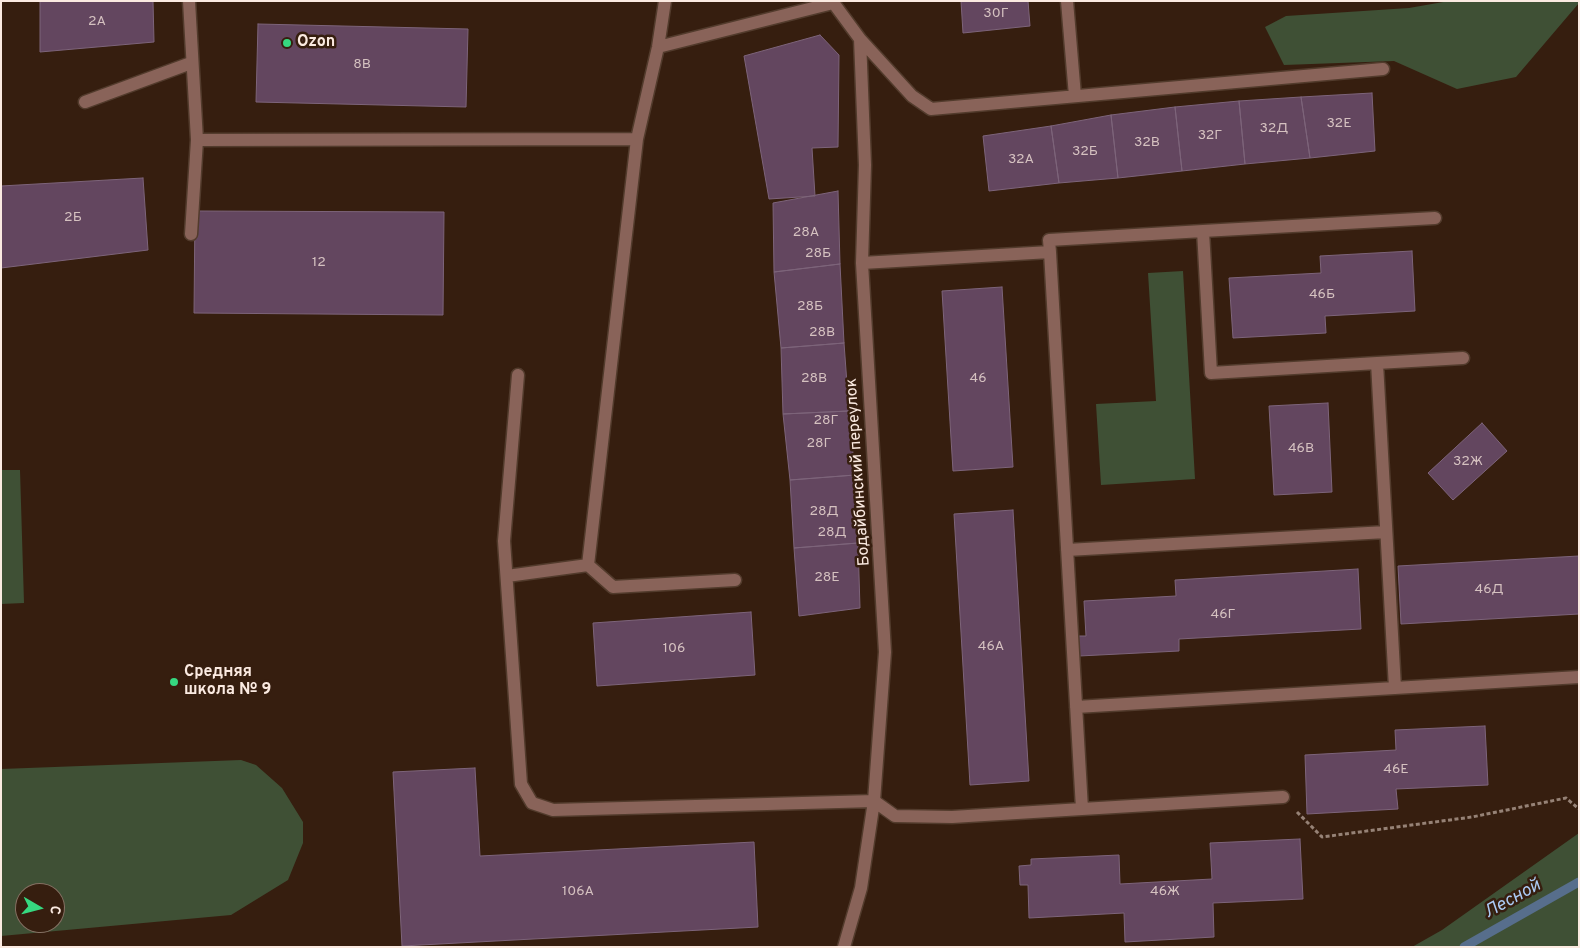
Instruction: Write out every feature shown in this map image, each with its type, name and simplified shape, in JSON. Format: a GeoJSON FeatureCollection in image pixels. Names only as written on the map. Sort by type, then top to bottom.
{"type":"FeatureCollection","features":[{"type":"Feature","properties":{"kind":"street"},"geometry":{"type":"LineString","coordinates":[[188,1],[197,140],[191,234]]}},
{"type":"Feature","properties":{"kind":"street"},"geometry":{"type":"LineString","coordinates":[[588,565],[637,139],[658,47],[665,1]]}},
{"type":"Feature","properties":{"kind":"street"},"geometry":{"type":"LineString","coordinates":[[1068,1],[1075,96]]}},
{"type":"Feature","properties":{"kind":"street"},"geometry":{"type":"LineString","coordinates":[[658,47],[832,2],[860,39],[912,96],[931,109],[1383,69]]}},
{"type":"Feature","properties":{"kind":"street","name":"Бодайбинский переулок"},"geometry":{"type":"LineString","coordinates":[[844,947],[861,888],[874,801],[885,652],[862,263],[865,165],[860,39]]}},
{"type":"Feature","properties":{"kind":"street"},"geometry":{"type":"LineString","coordinates":[[85,102],[191,63]]}},
{"type":"Feature","properties":{"kind":"street"},"geometry":{"type":"LineString","coordinates":[[197,140],[637,139]]}},
{"type":"Feature","properties":{"kind":"street"},"geometry":{"type":"LineString","coordinates":[[1082,809],[1049,240],[1435,218]]}},
{"type":"Feature","properties":{"kind":"street"},"geometry":{"type":"LineString","coordinates":[[1203,231],[1211,373],[1463,358]]}},
{"type":"Feature","properties":{"kind":"street"},"geometry":{"type":"LineString","coordinates":[[862,263],[1050,252]]}},
{"type":"Feature","properties":{"kind":"street"},"geometry":{"type":"LineString","coordinates":[[1376,363],[1395,688]]}},
{"type":"Feature","properties":{"kind":"street"},"geometry":{"type":"LineString","coordinates":[[518,375],[504,541],[521,784],[532,803],[553,810],[874,801],[895,816],[952,817],[1283,797]]}},
{"type":"Feature","properties":{"kind":"street"},"geometry":{"type":"LineString","coordinates":[[1067,550],[1386,532]]}},
{"type":"Feature","properties":{"kind":"street"},"geometry":{"type":"LineString","coordinates":[[507,576],[588,565],[613,587],[735,580]]}},
{"type":"Feature","properties":{"kind":"street"},"geometry":{"type":"LineString","coordinates":[[1076,707],[1579,677]]}},
{"type":"Feature","properties":{"kind":"path"},"geometry":{"type":"LineString","coordinates":[[1283,797],[1322,837],[1472,817],[1566,798],[1579,809]]}},
{"type":"Feature","properties":{"kind":"green space"},"geometry":{"type":"Polygon","coordinates":[[[1449,1],[1579,1],[1579,3],[1516,77],[1457,89],[1394,61],[1284,65],[1265,27],[1286,16],[1409,8],[1449,1]]]}},
{"type":"Feature","properties":{"kind":"green space"},"geometry":{"type":"Polygon","coordinates":[[[1183,271],[1195,479],[1101,485],[1096,404],[1156,401],[1148,273],[1183,271]]]}},
{"type":"Feature","properties":{"kind":"green space"},"geometry":{"type":"Polygon","coordinates":[[[1,470],[20,470],[24,603],[1,604],[1,470]]]}},
{"type":"Feature","properties":{"kind":"green space"},"geometry":{"type":"Polygon","coordinates":[[[241,760],[256,765],[282,788],[303,822],[303,843],[288,880],[231,915],[65,930],[65,883],[15,883],[15,933],[34,933],[1,936],[1,769],[241,760]]]}},
{"type":"Feature","properties":{"kind":"green space"},"geometry":{"type":"Polygon","coordinates":[[[1579,833],[1579,947],[1412,947],[1442,930],[1579,833]]]}},
{"type":"Feature","properties":{"kind":"building"},"geometry":{"type":"Polygon","coordinates":[[[40,1],[153,1],[154,42],[40,52],[40,1]]]}},
{"type":"Feature","properties":{"kind":"building"},"geometry":{"type":"Polygon","coordinates":[[[961,1],[1028,1],[1030,26],[963,33],[961,1]]]}},
{"type":"Feature","properties":{"kind":"building"},"geometry":{"type":"Polygon","coordinates":[[[258,24],[468,29],[466,107],[256,102],[258,24]]]}},
{"type":"Feature","properties":{"kind":"building"},"geometry":{"type":"Polygon","coordinates":[[[820,35],[839,55],[838,147],[812,148],[815,196],[769,199],[744,56],[820,35]]]}},
{"type":"Feature","properties":{"kind":"building"},"geometry":{"type":"Polygon","coordinates":[[[1372,93],[1375,151],[1310,158],[1301,97],[1372,93]]]}},
{"type":"Feature","properties":{"kind":"building"},"geometry":{"type":"Polygon","coordinates":[[[1301,97],[1310,158],[1245,164],[1239,101],[1301,97]]]}},
{"type":"Feature","properties":{"kind":"building"},"geometry":{"type":"Polygon","coordinates":[[[1239,101],[1245,164],[1182,171],[1175,107],[1239,101]]]}},
{"type":"Feature","properties":{"kind":"building"},"geometry":{"type":"Polygon","coordinates":[[[1175,107],[1182,171],[1118,178],[1111,115],[1175,107]]]}},
{"type":"Feature","properties":{"kind":"building"},"geometry":{"type":"Polygon","coordinates":[[[1111,115],[1118,178],[1059,183],[1051,126],[1111,115]]]}},
{"type":"Feature","properties":{"kind":"building"},"geometry":{"type":"Polygon","coordinates":[[[1051,126],[1059,183],[989,191],[983,136],[1051,126]]]}},
{"type":"Feature","properties":{"kind":"building"},"geometry":{"type":"Polygon","coordinates":[[[143,178],[148,250],[1,268],[1,186],[143,178]]]}},
{"type":"Feature","properties":{"kind":"building"},"geometry":{"type":"Polygon","coordinates":[[[838,191],[840,264],[774,272],[773,203],[838,191]]]}},
{"type":"Feature","properties":{"kind":"building"},"geometry":{"type":"Polygon","coordinates":[[[195,211],[444,212],[443,315],[194,313],[195,211]]]}},
{"type":"Feature","properties":{"kind":"building"},"geometry":{"type":"Polygon","coordinates":[[[1412,251],[1415,311],[1325,316],[1326,333],[1233,338],[1229,278],[1321,273],[1320,256],[1412,251]]]}},
{"type":"Feature","properties":{"kind":"building"},"geometry":{"type":"Polygon","coordinates":[[[840,264],[844,343],[781,348],[774,272],[840,264]]]}},
{"type":"Feature","properties":{"kind":"building"},"geometry":{"type":"Polygon","coordinates":[[[1002,287],[1013,467],[953,471],[942,291],[1002,287]]]}},
{"type":"Feature","properties":{"kind":"building"},"geometry":{"type":"Polygon","coordinates":[[[844,343],[849,411],[783,414],[781,348],[844,343]]]}},
{"type":"Feature","properties":{"kind":"building"},"geometry":{"type":"Polygon","coordinates":[[[1328,403],[1332,492],[1274,495],[1269,406],[1328,403]]]}},
{"type":"Feature","properties":{"kind":"building"},"geometry":{"type":"Polygon","coordinates":[[[849,411],[855,475],[790,480],[783,414],[849,411]]]}},
{"type":"Feature","properties":{"kind":"building"},"geometry":{"type":"Polygon","coordinates":[[[1482,423],[1507,451],[1453,500],[1428,473],[1482,423]]]}},
{"type":"Feature","properties":{"kind":"building"},"geometry":{"type":"Polygon","coordinates":[[[855,475],[858,543],[794,548],[790,480],[855,475]]]}},
{"type":"Feature","properties":{"kind":"building"},"geometry":{"type":"Polygon","coordinates":[[[1013,510],[1029,781],[970,785],[954,514],[1013,510]]]}},
{"type":"Feature","properties":{"kind":"building"},"geometry":{"type":"Polygon","coordinates":[[[858,543],[860,608],[799,616],[794,548],[858,543]]]}},
{"type":"Feature","properties":{"kind":"building"},"geometry":{"type":"Polygon","coordinates":[[[1579,556],[1579,614],[1401,624],[1398,566],[1579,556]]]}},
{"type":"Feature","properties":{"kind":"building"},"geometry":{"type":"Polygon","coordinates":[[[1358,569],[1361,629],[1179,639],[1179,651],[1079,656],[1078,636],[1086,636],[1084,601],[1176,596],[1175,580],[1358,569]]]}},
{"type":"Feature","properties":{"kind":"building"},"geometry":{"type":"Polygon","coordinates":[[[751,612],[755,675],[597,686],[593,623],[751,612]]]}},
{"type":"Feature","properties":{"kind":"building"},"geometry":{"type":"Polygon","coordinates":[[[1485,726],[1488,785],[1396,789],[1398,809],[1307,814],[1305,755],[1396,750],[1395,730],[1485,726]]]}},
{"type":"Feature","properties":{"kind":"building"},"geometry":{"type":"Polygon","coordinates":[[[475,768],[480,856],[754,842],[758,927],[402,946],[393,772],[475,768]]]}},
{"type":"Feature","properties":{"kind":"building"},"geometry":{"type":"Polygon","coordinates":[[[1300,839],[1303,899],[1213,903],[1214,937],[1125,942],[1124,913],[1029,918],[1028,885],[1020,885],[1019,866],[1031,865],[1031,859],[1119,855],[1120,884],[1212,879],[1210,843],[1300,839]]]}},
{"type":"Feature","properties":{"kind":"waterway","name":"Лесной"},"geometry":{"type":"LineString","coordinates":[[1464,947],[1579,882]]}},
{"type":"Feature","properties":{"kind":"place","name":"Ozon"},"geometry":{"type":"Point","coordinates":[287,43]}},
{"type":"Feature","properties":{"kind":"place","name":"Средняя школа № 9"},"geometry":{"type":"Point","coordinates":[174,682]}}]}
